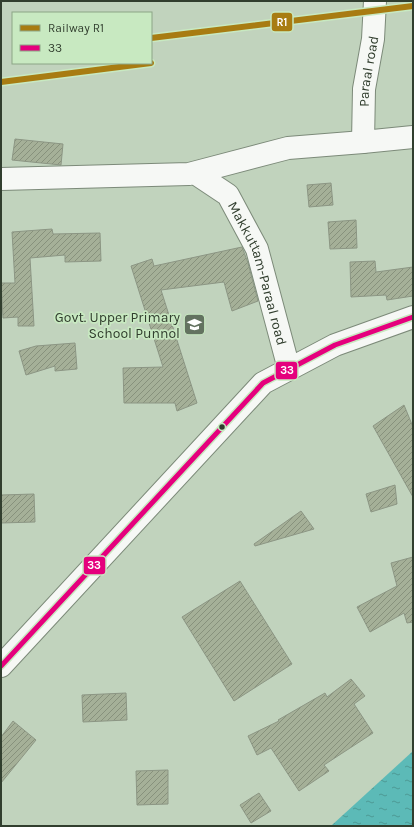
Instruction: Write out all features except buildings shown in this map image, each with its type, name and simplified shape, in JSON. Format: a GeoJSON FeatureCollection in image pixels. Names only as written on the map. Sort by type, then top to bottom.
{"type":"FeatureCollection","features":[{"type":"Feature","properties":{"kind":"main road","name":"Paraal road"},"geometry":{"type":"LineString","coordinates":[[363,142],[364,89],[373,39],[375,1]]}},
{"type":"Feature","properties":{"kind":"main road"},"geometry":{"type":"LineString","coordinates":[[1,180],[189,174],[288,148],[413,137]]}},
{"type":"Feature","properties":{"kind":"main road","name":"Makkuttam-Paraal road"},"geometry":{"type":"LineString","coordinates":[[195,173],[228,194],[257,249],[289,369]]}},
{"type":"Feature","properties":{"kind":"main road"},"geometry":{"type":"LineString","coordinates":[[1,666],[263,383],[335,345],[413,316]]}},
{"type":"Feature","properties":{"kind":"water"},"geometry":{"type":"Polygon","coordinates":[[[413,751],[413,826],[331,826],[332,825],[413,751]]]}},
{"type":"Feature","properties":{"kind":"rail line","name":"R1"},"geometry":{"type":"LineString","coordinates":[[152,38],[413,6]]}},
{"type":"Feature","properties":{"kind":"rail line","name":"R1"},"geometry":{"type":"LineString","coordinates":[[1,82],[143,64]]}},
{"type":"Feature","properties":{"kind":"transit line","name":"33"},"geometry":{"type":"LineString","coordinates":[[1,666],[263,383],[335,345],[413,317]]}},
{"type":"Feature","properties":{"kind":"place","name":"Govt. Upper Primary School Punnol"},"geometry":{"type":"Point","coordinates":[195,325]}}]}
